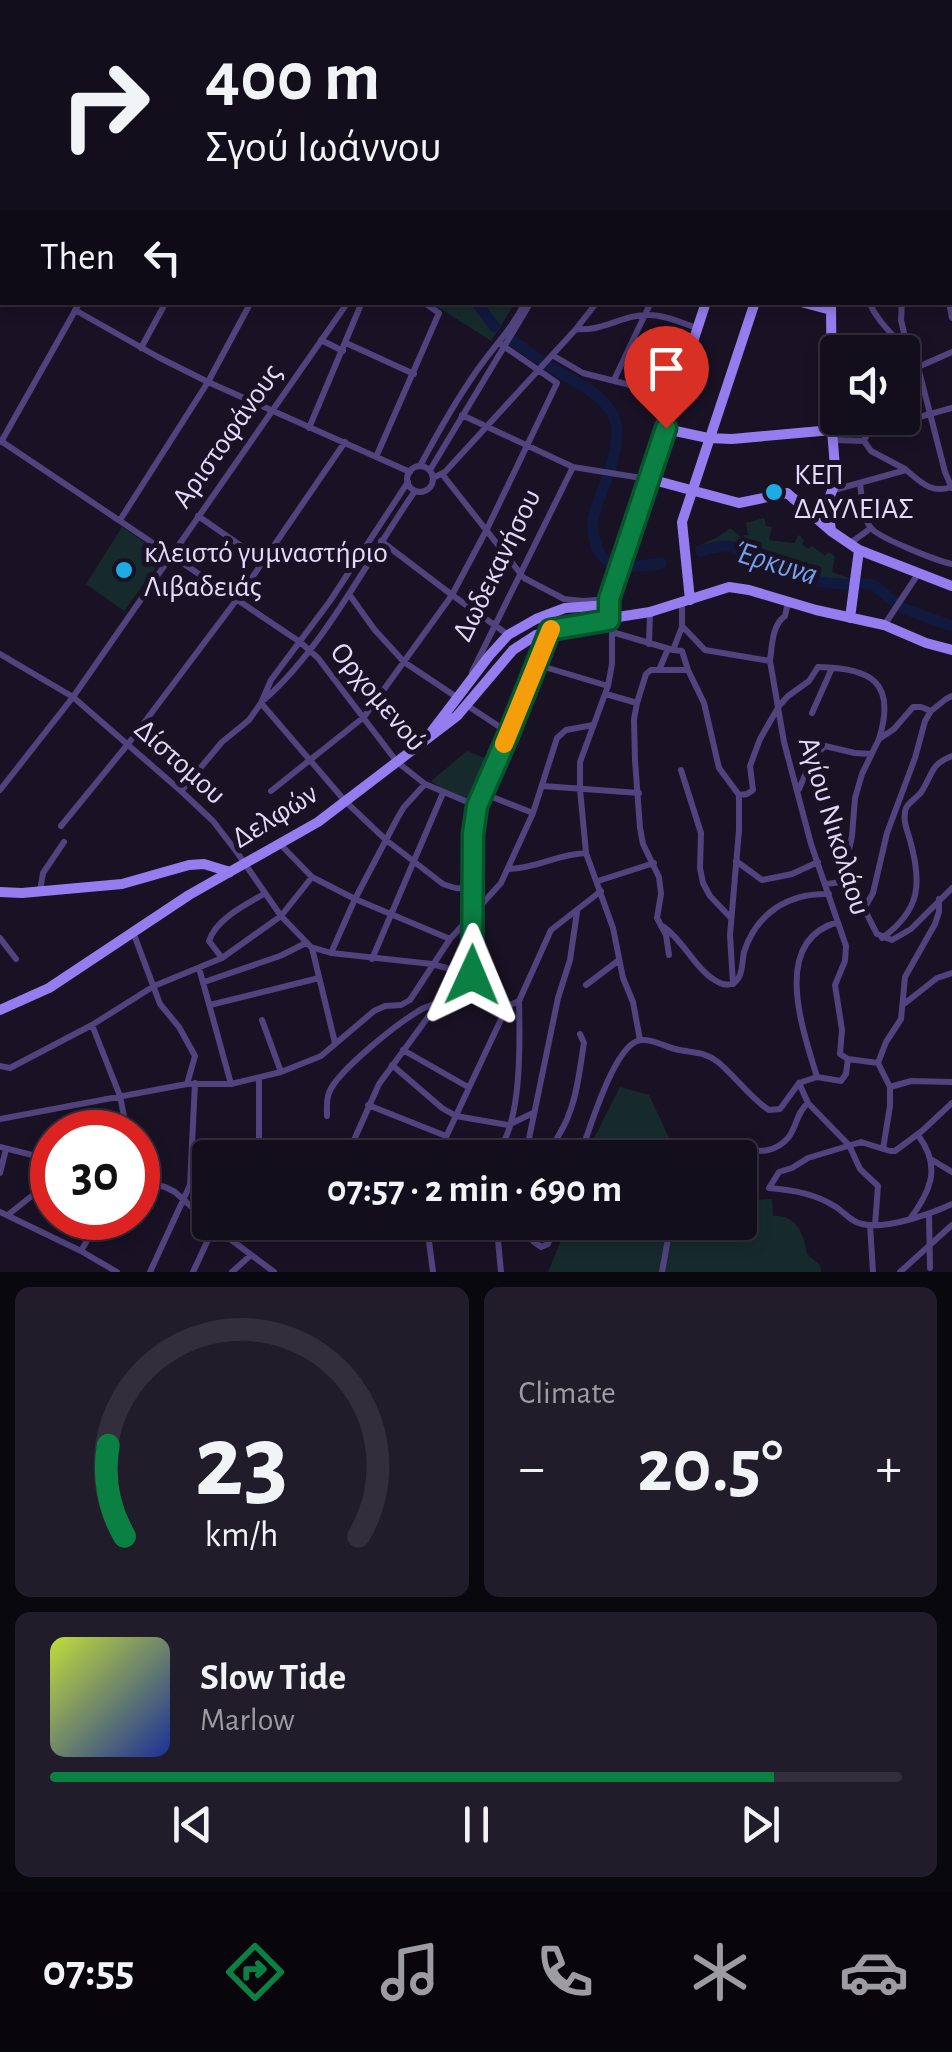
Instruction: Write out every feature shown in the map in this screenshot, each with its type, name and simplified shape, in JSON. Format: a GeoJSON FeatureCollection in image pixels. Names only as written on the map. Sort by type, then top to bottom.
{"type":"FeatureCollection","features":[{"type":"Feature","properties":{"kind":"main road"},"geometry":{"type":"LineString","coordinates":[[610,626],[610,597],[705,305]]}},
{"type":"Feature","properties":{"kind":"main road"},"geometry":{"type":"LineString","coordinates":[[686,601],[681,529],[754,305]]}},
{"type":"Feature","properties":{"kind":"main road"},"geometry":{"type":"LineString","coordinates":[[831,306],[831,335]]}},
{"type":"Feature","properties":{"kind":"main road"},"geometry":{"type":"LineString","coordinates":[[668,423],[708,438],[832,435],[836,480],[827,509],[831,531]]}},
{"type":"Feature","properties":{"kind":"main road"},"geometry":{"type":"LineString","coordinates":[[650,479],[738,503],[787,493],[854,547],[952,586]]}},
{"type":"Feature","properties":{"kind":"main road"},"geometry":{"type":"LineString","coordinates":[[850,618],[854,547]]}},
{"type":"Feature","properties":{"kind":"main road"},"geometry":{"type":"LineString","coordinates":[[463,702],[524,641],[550,630],[610,626],[729,587],[884,625],[952,650]]}},
{"type":"Feature","properties":{"kind":"main road"},"geometry":{"type":"LineString","coordinates":[[463,702],[468,686],[508,634],[564,603],[610,597]]}},
{"type":"Feature","properties":{"kind":"main road","name":"Δελφών"},"geometry":{"type":"LineString","coordinates":[[0,1010],[48,988],[133,931],[318,822],[423,741],[463,702]]}},
{"type":"Feature","properties":{"kind":"main road"},"geometry":{"type":"LineString","coordinates":[[0,892],[122,884],[189,865],[204,864],[230,872]]}},
{"type":"Feature","properties":{"kind":"street"},"geometry":{"type":"LineString","coordinates":[[142,348],[164,305]]}},
{"type":"Feature","properties":{"kind":"street"},"geometry":{"type":"LineString","coordinates":[[120,520],[208,382],[249,305]]}},
{"type":"Feature","properties":{"kind":"street","name":"Αριστοφάνους"},"geometry":{"type":"LineString","coordinates":[[0,790],[74,696],[346,305]]}},
{"type":"Feature","properties":{"kind":"street"},"geometry":{"type":"LineString","coordinates":[[310,428],[361,305]]}},
{"type":"Feature","properties":{"kind":"street"},"geometry":{"type":"LineString","coordinates":[[376,457],[439,312],[428,305]]}},
{"type":"Feature","properties":{"kind":"street"},"geometry":{"type":"LineString","coordinates":[[408,482],[415,490],[426,490],[462,415],[526,305]]}},
{"type":"Feature","properties":{"kind":"street"},"geometry":{"type":"LineString","coordinates":[[420,466],[432,477],[444,477],[595,305]]}},
{"type":"Feature","properties":{"kind":"street"},"geometry":{"type":"LineString","coordinates":[[614,380],[650,305]]}},
{"type":"Feature","properties":{"kind":"street"},"geometry":{"type":"LineString","coordinates":[[870,305],[892,335]]}},
{"type":"Feature","properties":{"kind":"street"},"geometry":{"type":"LineString","coordinates":[[902,305],[904,335]]}},
{"type":"Feature","properties":{"kind":"street"},"geometry":{"type":"LineString","coordinates":[[0,442],[78,306],[142,348],[208,382],[410,472]]}},
{"type":"Feature","properties":{"kind":"street"},"geometry":{"type":"LineString","coordinates":[[576,329],[601,328],[645,314],[698,328]]}},
{"type":"Feature","properties":{"kind":"street"},"geometry":{"type":"LineString","coordinates":[[322,340],[414,374]]}},
{"type":"Feature","properties":{"kind":"street"},"geometry":{"type":"LineString","coordinates":[[502,345],[646,392],[668,423]]}},
{"type":"Feature","properties":{"kind":"street"},"geometry":{"type":"LineString","coordinates":[[261,703],[270,680],[408,482],[410,472],[420,466],[451,409],[502,345]]}},
{"type":"Feature","properties":{"kind":"street"},"geometry":{"type":"LineString","coordinates":[[920,366],[952,352]]}},
{"type":"Feature","properties":{"kind":"street"},"geometry":{"type":"LineString","coordinates":[[271,791],[364,718],[452,596],[558,383],[546,362]]}},
{"type":"Feature","properties":{"kind":"street"},"geometry":{"type":"LineString","coordinates":[[832,435],[864,442],[871,451],[932,489],[952,487],[920,375]]}},
{"type":"Feature","properties":{"kind":"street"},"geometry":{"type":"LineString","coordinates":[[920,417],[952,408]]}},
{"type":"Feature","properties":{"kind":"street"},"geometry":{"type":"LineString","coordinates":[[462,415],[573,467],[650,479]]}},
{"type":"Feature","properties":{"kind":"street"},"geometry":{"type":"LineString","coordinates":[[864,442],[867,435]]}},
{"type":"Feature","properties":{"kind":"street","name":"Ορχομενού"},"geometry":{"type":"LineString","coordinates":[[0,442],[310,649],[397,762],[425,784],[477,806]]}},
{"type":"Feature","properties":{"kind":"street"},"geometry":{"type":"LineString","coordinates":[[61,826],[238,598],[345,442]]}},
{"type":"Feature","properties":{"kind":"street","name":"Δωδεκανήσου"},"geometry":{"type":"LineString","coordinates":[[468,686],[573,467]]}},
{"type":"Feature","properties":{"kind":"street"},"geometry":{"type":"LineString","coordinates":[[833,490],[906,470]]}},
{"type":"Feature","properties":{"kind":"street"},"geometry":{"type":"LineString","coordinates":[[444,477],[521,576],[564,603]]}},
{"type":"Feature","properties":{"kind":"street"},"geometry":{"type":"LineString","coordinates":[[860,483],[871,528],[940,562],[952,564]]}},
{"type":"Feature","properties":{"kind":"street"},"geometry":{"type":"LineString","coordinates":[[181,791],[310,649],[415,490]]}},
{"type":"Feature","properties":{"kind":"street"},"geometry":{"type":"LineString","coordinates":[[198,516],[263,561]]}},
{"type":"Feature","properties":{"kind":"street"},"geometry":{"type":"LineString","coordinates":[[854,547],[871,528]]}},
{"type":"Feature","properties":{"kind":"street"},"geometry":{"type":"LineString","coordinates":[[382,541],[508,634]]}},
{"type":"Feature","properties":{"kind":"street"},"geometry":{"type":"LineString","coordinates":[[932,579],[940,562]]}},
{"type":"Feature","properties":{"kind":"street"},"geometry":{"type":"LineString","coordinates":[[884,625],[918,574]]}},
{"type":"Feature","properties":{"kind":"street"},"geometry":{"type":"LineString","coordinates":[[349,594],[404,662],[509,733]]}},
{"type":"Feature","properties":{"kind":"street"},"geometry":{"type":"LineString","coordinates":[[658,670],[674,650],[686,601]]}},
{"type":"Feature","properties":{"kind":"street"},"geometry":{"type":"LineString","coordinates":[[640,1040],[601,891],[586,853],[580,789],[580,762],[607,690],[612,664],[610,626],[648,644],[674,650],[705,650],[770,661],[776,626],[786,614],[788,602]]}},
{"type":"Feature","properties":{"kind":"street"},"geometry":{"type":"LineString","coordinates":[[648,644],[650,612]]}},
{"type":"Feature","properties":{"kind":"street"},"geometry":{"type":"LineString","coordinates":[[682,626],[705,650]]}},
{"type":"Feature","properties":{"kind":"street"},"geometry":{"type":"LineString","coordinates":[[503,1015],[472,975],[473,834],[477,806],[550,630]]}},
{"type":"Feature","properties":{"kind":"street"},"geometry":{"type":"LineString","coordinates":[[674,650],[704,703],[719,768],[739,795],[740,830],[731,918],[733,984]]}},
{"type":"Feature","properties":{"kind":"street","name":"Δίστομου"},"geometry":{"type":"LineString","coordinates":[[0,654],[74,696],[213,821],[281,916],[309,944],[330,953],[432,964],[472,975]]}},
{"type":"Feature","properties":{"kind":"street","name":"Αγίου Νικολάου"},"geometry":{"type":"LineString","coordinates":[[770,661],[784,742],[846,954],[836,985],[842,1030],[839,1050],[848,1058]]}},
{"type":"Feature","properties":{"kind":"street"},"geometry":{"type":"LineString","coordinates":[[537,665],[637,704]]}},
{"type":"Feature","properties":{"kind":"street"},"geometry":{"type":"LineString","coordinates":[[739,795],[753,790],[750,766],[754,753],[779,706],[809,681],[816,668],[848,669],[871,677],[881,688],[884,718],[857,788],[842,882]]}},
{"type":"Feature","properties":{"kind":"street"},"geometry":{"type":"LineString","coordinates":[[812,713],[832,668]]}},
{"type":"Feature","properties":{"kind":"street"},"geometry":{"type":"LineString","coordinates":[[688,670],[651,670],[646,674],[637,704],[634,749],[643,844],[661,886],[657,918],[716,981],[727,985],[739,977],[743,954],[759,923],[790,898],[829,894]]}},
{"type":"Feature","properties":{"kind":"street"},"geometry":{"type":"LineString","coordinates":[[866,908],[925,722],[931,711],[948,698]]}},
{"type":"Feature","properties":{"kind":"street"},"geometry":{"type":"LineString","coordinates":[[261,703],[345,801],[386,840],[448,886],[474,888]]}},
{"type":"Feature","properties":{"kind":"street"},"geometry":{"type":"LineString","coordinates":[[879,739],[913,707],[931,711]]}},
{"type":"Feature","properties":{"kind":"street"},"geometry":{"type":"LineString","coordinates":[[0,1119],[191,1084],[230,1084],[281,1072],[321,1056],[374,1011],[410,1000],[450,939],[474,915],[508,869],[543,786],[556,738],[566,730],[594,725]]}},
{"type":"Feature","properties":{"kind":"street"},"geometry":{"type":"LineString","coordinates":[[799,791],[812,757],[824,746],[871,754]]}},
{"type":"Feature","properties":{"kind":"street"},"geometry":{"type":"LineString","coordinates":[[882,938],[908,916],[917,894],[906,810],[937,764],[952,756]]}},
{"type":"Feature","properties":{"kind":"street"},"geometry":{"type":"LineString","coordinates":[[681,770],[701,833],[703,882],[710,896],[731,918]]}},
{"type":"Feature","properties":{"kind":"street"},"geometry":{"type":"LineString","coordinates":[[330,953],[404,806],[425,784]]}},
{"type":"Feature","properties":{"kind":"street"},"geometry":{"type":"LineString","coordinates":[[543,786],[639,793]]}},
{"type":"Feature","properties":{"kind":"street"},"geometry":{"type":"LineString","coordinates":[[372,959],[443,793]]}},
{"type":"Feature","properties":{"kind":"street"},"geometry":{"type":"LineString","coordinates":[[482,793],[533,813]]}},
{"type":"Feature","properties":{"kind":"street"},"geometry":{"type":"LineString","coordinates":[[40,892],[43,872],[64,842]]}},
{"type":"Feature","properties":{"kind":"street"},"geometry":{"type":"LineString","coordinates":[[281,845],[312,877],[450,939]]}},
{"type":"Feature","properties":{"kind":"street"},"geometry":{"type":"LineString","coordinates":[[508,869],[534,867],[566,854],[586,853]]}},
{"type":"Feature","properties":{"kind":"street"},"geometry":{"type":"LineString","coordinates":[[736,860],[761,880],[792,874],[818,862]]}},
{"type":"Feature","properties":{"kind":"street"},"geometry":{"type":"LineString","coordinates":[[598,881],[654,863]]}},
{"type":"Feature","properties":{"kind":"street"},"geometry":{"type":"LineString","coordinates":[[0,1066],[10,1068],[154,986],[222,958],[281,916],[312,877]]}},
{"type":"Feature","properties":{"kind":"street"},"geometry":{"type":"LineString","coordinates":[[842,882],[866,908],[882,938],[898,938],[911,929],[952,888]]}},
{"type":"Feature","properties":{"kind":"street"},"geometry":{"type":"LineString","coordinates":[[826,884],[842,882]]}},
{"type":"Feature","properties":{"kind":"street"},"geometry":{"type":"LineString","coordinates":[[504,1140],[520,1071],[519,1001],[550,930],[601,891]]}},
{"type":"Feature","properties":{"kind":"street"},"geometry":{"type":"LineString","coordinates":[[222,958],[209,941],[211,933],[264,894]]}},
{"type":"Feature","properties":{"kind":"street"},"geometry":{"type":"LineString","coordinates":[[882,1149],[890,1086],[878,1062],[899,1024],[905,977],[935,924],[939,899]]}},
{"type":"Feature","properties":{"kind":"street"},"geometry":{"type":"LineString","coordinates":[[529,1140],[570,960],[577,912]]}},
{"type":"Feature","properties":{"kind":"street"},"geometry":{"type":"LineString","coordinates":[[816,1077],[800,1016],[796,978],[798,964],[816,930],[838,922]]}},
{"type":"Feature","properties":{"kind":"street"},"geometry":{"type":"LineString","coordinates":[[663,926],[669,956]]}},
{"type":"Feature","properties":{"kind":"street"},"geometry":{"type":"LineString","coordinates":[[133,931],[164,1010],[195,1056],[191,1084],[193,1140]]}},
{"type":"Feature","properties":{"kind":"street"},"geometry":{"type":"LineString","coordinates":[[0,938],[16,959]]}},
{"type":"Feature","properties":{"kind":"street"},"geometry":{"type":"LineString","coordinates":[[204,982],[309,944],[335,1044]]}},
{"type":"Feature","properties":{"kind":"street"},"geometry":{"type":"LineString","coordinates":[[586,985],[619,960]]}},
{"type":"Feature","properties":{"kind":"street"},"geometry":{"type":"LineString","coordinates":[[200,968],[230,1084]]}},
{"type":"Feature","properties":{"kind":"street"},"geometry":{"type":"LineString","coordinates":[[354,1140],[392,1065],[462,972]]}},
{"type":"Feature","properties":{"kind":"street"},"geometry":{"type":"LineString","coordinates":[[904,1004],[938,978],[952,973]]}},
{"type":"Feature","properties":{"kind":"street"},"geometry":{"type":"LineString","coordinates":[[210,1005],[319,978]]}},
{"type":"Feature","properties":{"kind":"street"},"geometry":{"type":"LineString","coordinates":[[445,1140],[503,1015],[519,1001]]}},
{"type":"Feature","properties":{"kind":"street"},"geometry":{"type":"LineString","coordinates":[[327,1116],[331,1088],[346,1071],[420,1009],[440,1002]]}},
{"type":"Feature","properties":{"kind":"street"},"geometry":{"type":"LineString","coordinates":[[262,1020],[281,1072]]}},
{"type":"Feature","properties":{"kind":"street"},"geometry":{"type":"LineString","coordinates":[[92,1024],[123,1110]]}},
{"type":"Feature","properties":{"kind":"street"},"geometry":{"type":"LineString","coordinates":[[555,1140],[571,1109],[584,1042],[580,1034]]}},
{"type":"Feature","properties":{"kind":"street"},"geometry":{"type":"LineString","coordinates":[[640,1040],[708,1056],[769,1110],[780,1109],[798,1083],[816,1077],[841,1082],[848,1058],[878,1062]]}},
{"type":"Feature","properties":{"kind":"street"},"geometry":{"type":"LineString","coordinates":[[586,1140],[608,1079],[622,1056],[640,1040]]}},
{"type":"Feature","properties":{"kind":"street"},"geometry":{"type":"LineString","coordinates":[[403,1050],[468,1087]]}},
{"type":"Feature","properties":{"kind":"street"},"geometry":{"type":"LineString","coordinates":[[392,1065],[456,1116],[508,1125],[533,1113]]}},
{"type":"Feature","properties":{"kind":"street"},"geometry":{"type":"LineString","coordinates":[[257,1140],[259,1078]]}},
{"type":"Feature","properties":{"kind":"street"},"geometry":{"type":"LineString","coordinates":[[890,1086],[918,1080],[952,1082]]}},
{"type":"Feature","properties":{"kind":"street"},"geometry":{"type":"LineString","coordinates":[[798,1083],[808,1103],[849,1145],[860,1168],[878,1186],[873,1272]]}},
{"type":"Feature","properties":{"kind":"street"},"geometry":{"type":"LineString","coordinates":[[757,1152],[772,1148],[790,1135],[800,1111],[808,1103]]}},
{"type":"Feature","properties":{"kind":"street"},"geometry":{"type":"LineString","coordinates":[[952,1103],[895,1150],[861,1142],[849,1145],[779,1172],[770,1188],[807,1194],[856,1222],[873,1225],[909,1220],[952,1204]]}},
{"type":"Feature","properties":{"kind":"street"},"geometry":{"type":"LineString","coordinates":[[368,1106],[446,1136]]}},
{"type":"Feature","properties":{"kind":"street"},"geometry":{"type":"LineString","coordinates":[[909,1220],[929,1185],[932,1160],[918,1134]]}},
{"type":"Feature","properties":{"kind":"street"},"geometry":{"type":"LineString","coordinates":[[0,1173],[3,1148],[30,1155]]}},
{"type":"Feature","properties":{"kind":"street"},"geometry":{"type":"LineString","coordinates":[[932,1160],[952,1172]]}},
{"type":"Feature","properties":{"kind":"street"},"geometry":{"type":"LineString","coordinates":[[150,1272],[190,1185],[192,1165]]}},
{"type":"Feature","properties":{"kind":"street"},"geometry":{"type":"LineString","coordinates":[[160,1187],[192,1207]]}},
{"type":"Feature","properties":{"kind":"street"},"geometry":{"type":"LineString","coordinates":[[4,1213],[30,1196]]}},
{"type":"Feature","properties":{"kind":"street"},"geometry":{"type":"LineString","coordinates":[[924,1197],[933,1212],[930,1268]]}},
{"type":"Feature","properties":{"kind":"street"},"geometry":{"type":"LineString","coordinates":[[4,1213],[118,1272]]}},
{"type":"Feature","properties":{"kind":"street"},"geometry":{"type":"LineString","coordinates":[[900,1272],[952,1225]]}},
{"type":"Feature","properties":{"kind":"street"},"geometry":{"type":"LineString","coordinates":[[81,1251],[87,1240]]}},
{"type":"Feature","properties":{"kind":"street"},"geometry":{"type":"LineString","coordinates":[[193,1272],[208,1240]]}},
{"type":"Feature","properties":{"kind":"street"},"geometry":{"type":"LineString","coordinates":[[231,1240],[274,1272]]}},
{"type":"Feature","properties":{"kind":"street"},"geometry":{"type":"LineString","coordinates":[[428,1240],[433,1272]]}},
{"type":"Feature","properties":{"kind":"street"},"geometry":{"type":"LineString","coordinates":[[498,1240],[501,1272]]}},
{"type":"Feature","properties":{"kind":"street"},"geometry":{"type":"LineString","coordinates":[[662,1272],[668,1240]]}},
{"type":"Feature","properties":{"kind":"street"},"geometry":{"type":"LineString","coordinates":[[232,1272],[251,1255]]}},
{"type":"Feature","properties":{"kind":"green space"},"geometry":{"type":"Polygon","coordinates":[[[435,305],[514,305],[491,341],[435,305]]]}},
{"type":"Feature","properties":{"kind":"green space"},"geometry":{"type":"Polygon","coordinates":[[[764,518],[766,526],[772,527],[769,540],[794,543],[799,535],[808,549],[812,546],[825,556],[828,552],[835,556],[832,572],[850,581],[802,575],[753,561],[739,548],[727,544],[697,551],[696,547],[730,528],[740,536],[748,535],[746,523],[764,518]]]}},
{"type":"Feature","properties":{"kind":"green space","name":"κλειστό γυμναστήριο Λιβαδειάς"},"geometry":{"type":"Polygon","coordinates":[[[122,527],[164,556],[124,611],[86,584],[122,527]]]}},
{"type":"Feature","properties":{"kind":"green space"},"geometry":{"type":"Polygon","coordinates":[[[467,751],[492,761],[473,801],[431,781],[467,751]]]}},
{"type":"Feature","properties":{"kind":"green space"},"geometry":{"type":"Polygon","coordinates":[[[620,1087],[649,1095],[670,1140],[593,1140],[620,1087]]]}},
{"type":"Feature","properties":{"kind":"green space"},"geometry":{"type":"Polygon","coordinates":[[[772,1199],[773,1216],[794,1222],[807,1254],[820,1265],[821,1272],[548,1272],[561,1240],[757,1240],[757,1200],[772,1199]]]}},
{"type":"Feature","properties":{"kind":"waterway","name":"Έρκυνα"},"geometry":{"type":"LineString","coordinates":[[478,305],[495,327]]}},
{"type":"Feature","properties":{"kind":"waterway","name":"Έρκυνα"},"geometry":{"type":"LineString","coordinates":[[515,342],[595,394],[616,422],[614,455],[593,518],[597,548],[603,557],[621,566],[661,563]]}},
{"type":"Feature","properties":{"kind":"waterway","name":"Έρκυνα"},"geometry":{"type":"LineString","coordinates":[[701,551],[730,546],[755,563],[780,572],[850,584]]}},
{"type":"Feature","properties":{"kind":"waterway","name":"Έρκυνα"},"geometry":{"type":"LineString","coordinates":[[860,583],[874,585],[894,602]]}},
{"type":"Feature","properties":{"kind":"waterway","name":"Έρκυνα"},"geometry":{"type":"LineString","coordinates":[[902,608],[952,626]]}},
{"type":"Feature","properties":{"kind":"slow traffic"},"geometry":{"type":"LineString","coordinates":[[504,744],[551,629]]}},
{"type":"Feature","properties":{"kind":"place","name":"ΚΕΠ ΔΑΥΛΕΙΑΣ"},"geometry":{"type":"Point","coordinates":[774,492]}},
{"type":"Feature","properties":{"kind":"place","name":"κλειστό γυμναστήριο Λιβαδειάς"},"geometry":{"type":"Point","coordinates":[124,570]}},
{"type":"Feature","properties":{"kind":"route"},"geometry":{"type":"LineString","coordinates":[[472,975],[473,834],[477,806],[550,630],[609,620],[609,599],[666,428]]}}]}
